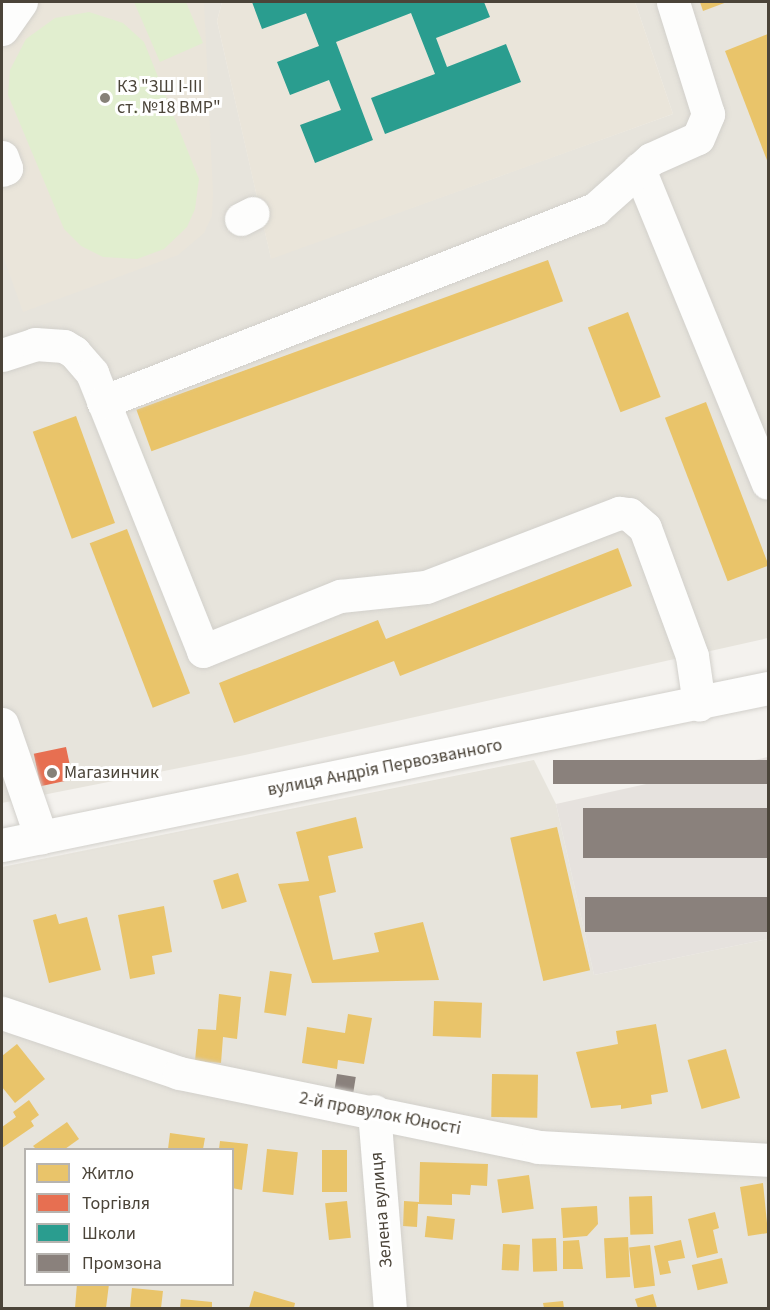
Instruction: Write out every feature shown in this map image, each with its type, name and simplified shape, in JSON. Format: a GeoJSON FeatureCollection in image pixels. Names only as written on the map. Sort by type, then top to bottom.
{"type":"FeatureCollection","features":[{"type":"Feature","properties":{"kind":"street"},"geometry":{"type":"LineString","coordinates":[[2,29],[21,2]]}},
{"type":"Feature","properties":{"kind":"street"},"geometry":{"type":"LineString","coordinates":[[103,402],[595,209],[651,159],[698,138],[708,114],[672,2]]}},
{"type":"Feature","properties":{"kind":"street"},"geometry":{"type":"LineString","coordinates":[[2,157],[6,168],[2,170]]}},
{"type":"Feature","properties":{"kind":"street"},"geometry":{"type":"LineString","coordinates":[[639,169],[768,483]]}},
{"type":"Feature","properties":{"kind":"street"},"geometry":{"type":"LineString","coordinates":[[2,355],[35,344],[64,346],[74,352],[92,373],[203,651],[340,596],[426,587],[609,517],[629,514],[645,528],[692,656],[699,704]]}},
{"type":"Feature","properties":{"kind":"street","name":"вулиця Андрія Первозванного"},"geometry":{"type":"LineString","coordinates":[[2,845],[699,704],[768,688]]}},
{"type":"Feature","properties":{"kind":"street"},"geometry":{"type":"LineString","coordinates":[[2,724],[41,837]]}},
{"type":"Feature","properties":{"kind":"street","name":"2-й провулок Юності"},"geometry":{"type":"LineString","coordinates":[[2,1013],[179,1072],[538,1147],[768,1160]]}},
{"type":"Feature","properties":{"kind":"street","name":"Зелена вулиця"},"geometry":{"type":"LineString","coordinates":[[374,1111],[390,1308]]}},
{"type":"Feature","properties":{"kind":"shaded area"},"geometry":{"type":"Polygon","coordinates":[[[2,2],[222,2],[217,21],[271,258],[673,114],[635,2],[768,2],[768,638],[245,755],[2,803],[2,2]]]}},
{"type":"Feature","properties":{"kind":"shaded area","name":"КЗ \"ЗШ І-ІІІ ст. №18 ВМР\""},"geometry":{"type":"Polygon","coordinates":[[[2,2],[204,2],[213,193],[212,216],[204,233],[178,255],[23,312],[2,253],[2,2]]]}},
{"type":"Feature","properties":{"kind":"shaded area"},"geometry":{"type":"Polygon","coordinates":[[[222,2],[635,2],[673,114],[271,259],[217,21],[222,2]]]}},
{"type":"Feature","properties":{"kind":"shaded area"},"geometry":{"type":"Polygon","coordinates":[[[768,757],[768,939],[594,975],[556,804],[768,757]]]}},
{"type":"Feature","properties":{"kind":"shaded area"},"geometry":{"type":"Polygon","coordinates":[[[534,760],[556,804],[594,975],[768,939],[768,1308],[2,1308],[2,867],[534,760]]]}},
{"type":"Feature","properties":{"kind":"green space"},"geometry":{"type":"Polygon","coordinates":[[[134,2],[186,2],[203,43],[160,62],[134,2]]]}},
{"type":"Feature","properties":{"kind":"green space"},"geometry":{"type":"Polygon","coordinates":[[[89,12],[123,23],[144,42],[199,179],[195,209],[187,227],[164,249],[137,259],[103,257],[81,246],[64,229],[8,95],[10,70],[26,39],[55,18],[89,12]]]}},
{"type":"Feature","properties":{"kind":"building: Житло"},"geometry":{"type":"Polygon","coordinates":[[[700,2],[727,2],[703,11],[700,2]]]}},
{"type":"Feature","properties":{"kind":"building: Житло"},"geometry":{"type":"Polygon","coordinates":[[[768,34],[768,163],[725,51],[768,34]]]}},
{"type":"Feature","properties":{"kind":"building: Житло"},"geometry":{"type":"Polygon","coordinates":[[[548,260],[563,301],[151,451],[136,410],[548,260]]]}},
{"type":"Feature","properties":{"kind":"building: Житло"},"geometry":{"type":"Polygon","coordinates":[[[628,312],[661,397],[620,412],[588,327],[628,312]]]}},
{"type":"Feature","properties":{"kind":"building: Житло"},"geometry":{"type":"Polygon","coordinates":[[[706,402],[768,564],[768,566],[728,581],[665,418],[706,402]]]}},
{"type":"Feature","properties":{"kind":"building: Житло"},"geometry":{"type":"Polygon","coordinates":[[[76,416],[115,523],[72,539],[33,432],[76,416]]]}},
{"type":"Feature","properties":{"kind":"building: Житло"},"geometry":{"type":"Polygon","coordinates":[[[127,529],[190,693],[153,708],[90,543],[127,529]]]}},
{"type":"Feature","properties":{"kind":"building: Житло"},"geometry":{"type":"Polygon","coordinates":[[[618,548],[632,586],[400,676],[394,661],[234,723],[219,683],[378,620],[386,639],[618,548]]]}},
{"type":"Feature","properties":{"kind":"building: Житло"},"geometry":{"type":"Polygon","coordinates":[[[356,817],[363,848],[328,856],[336,892],[319,896],[333,960],[379,952],[374,933],[423,922],[439,980],[312,983],[278,884],[309,881],[296,832],[356,817]]]}},
{"type":"Feature","properties":{"kind":"building: Житло"},"geometry":{"type":"Polygon","coordinates":[[[557,827],[590,970],[543,981],[510,838],[557,827]]]}},
{"type":"Feature","properties":{"kind":"building: Житло"},"geometry":{"type":"Polygon","coordinates":[[[238,873],[247,902],[222,909],[213,881],[238,873]]]}},
{"type":"Feature","properties":{"kind":"building: Житло"},"geometry":{"type":"Polygon","coordinates":[[[164,906],[172,952],[152,956],[155,974],[130,979],[118,915],[164,906]]]}},
{"type":"Feature","properties":{"kind":"building: Житло"},"geometry":{"type":"Polygon","coordinates":[[[56,914],[59,924],[87,917],[101,970],[49,983],[33,920],[56,914]]]}},
{"type":"Feature","properties":{"kind":"building: Житло"},"geometry":{"type":"Polygon","coordinates":[[[270,971],[292,974],[286,1016],[264,1013],[270,971]]]}},
{"type":"Feature","properties":{"kind":"building: Житло"},"geometry":{"type":"Polygon","coordinates":[[[219,994],[241,997],[237,1039],[223,1037],[221,1063],[195,1061],[198,1029],[216,1030],[219,994]]]}},
{"type":"Feature","properties":{"kind":"building: Житло"},"geometry":{"type":"Polygon","coordinates":[[[434,1001],[482,1003],[481,1038],[433,1036],[434,1001]]]}},
{"type":"Feature","properties":{"kind":"building: Житло"},"geometry":{"type":"Polygon","coordinates":[[[348,1014],[372,1018],[364,1064],[338,1060],[337,1069],[302,1063],[307,1027],[345,1033],[348,1014]]]}},
{"type":"Feature","properties":{"kind":"building: Житло"},"geometry":{"type":"Polygon","coordinates":[[[656,1024],[668,1092],[651,1095],[652,1104],[621,1109],[621,1105],[591,1108],[576,1052],[618,1044],[616,1031],[656,1024]]]}},
{"type":"Feature","properties":{"kind":"building: Житло"},"geometry":{"type":"Polygon","coordinates":[[[17,1044],[45,1079],[15,1103],[2,1087],[2,1056],[17,1044]]]}},
{"type":"Feature","properties":{"kind":"building: Житло"},"geometry":{"type":"Polygon","coordinates":[[[726,1049],[740,1098],[702,1109],[688,1060],[726,1049]]]}},
{"type":"Feature","properties":{"kind":"building: Житло"},"geometry":{"type":"Polygon","coordinates":[[[492,1074],[538,1075],[537,1118],[491,1117],[492,1074]]]}},
{"type":"Feature","properties":{"kind":"building: Житло"},"geometry":{"type":"Polygon","coordinates":[[[29,1100],[39,1115],[31,1121],[34,1126],[2,1148],[2,1127],[16,1117],[13,1112],[29,1100]]]}},
{"type":"Feature","properties":{"kind":"building: Житло"},"geometry":{"type":"Polygon","coordinates":[[[67,1122],[79,1139],[66,1148],[35,1148],[33,1146],[67,1122]]]}},
{"type":"Feature","properties":{"kind":"building: Житло"},"geometry":{"type":"Polygon","coordinates":[[[170,1133],[205,1138],[203,1148],[168,1148],[170,1133]]]}},
{"type":"Feature","properties":{"kind":"building: Житло"},"geometry":{"type":"Polygon","coordinates":[[[220,1141],[248,1144],[242,1190],[234,1188],[234,1148],[219,1148],[220,1141]]]}},
{"type":"Feature","properties":{"kind":"building: Житло"},"geometry":{"type":"Polygon","coordinates":[[[267,1149],[298,1152],[293,1195],[263,1192],[267,1149]]]}},
{"type":"Feature","properties":{"kind":"building: Житло"},"geometry":{"type":"Polygon","coordinates":[[[322,1150],[347,1150],[347,1192],[322,1192],[322,1150]]]}},
{"type":"Feature","properties":{"kind":"building: Житло"},"geometry":{"type":"Polygon","coordinates":[[[420,1162],[488,1164],[487,1186],[471,1185],[470,1195],[452,1194],[452,1205],[418,1204],[417,1227],[403,1226],[404,1201],[419,1202],[420,1162]]]}},
{"type":"Feature","properties":{"kind":"building: Житло"},"geometry":{"type":"Polygon","coordinates":[[[529,1175],[534,1209],[502,1213],[497,1179],[529,1175]]]}},
{"type":"Feature","properties":{"kind":"building: Житло"},"geometry":{"type":"Polygon","coordinates":[[[763,1183],[768,1233],[748,1236],[740,1187],[763,1183]]]}},
{"type":"Feature","properties":{"kind":"building: Житло"},"geometry":{"type":"Polygon","coordinates":[[[652,1196],[653,1234],[630,1235],[629,1197],[652,1196]]]}},
{"type":"Feature","properties":{"kind":"building: Житло"},"geometry":{"type":"Polygon","coordinates":[[[347,1201],[351,1238],[329,1240],[325,1203],[347,1201]]]}},
{"type":"Feature","properties":{"kind":"building: Житло"},"geometry":{"type":"Polygon","coordinates":[[[597,1206],[598,1224],[587,1236],[563,1238],[561,1208],[597,1206]]]}},
{"type":"Feature","properties":{"kind":"building: Житло"},"geometry":{"type":"Polygon","coordinates":[[[715,1212],[719,1228],[713,1230],[718,1253],[697,1258],[688,1219],[715,1212]]]}},
{"type":"Feature","properties":{"kind":"building: Житло"},"geometry":{"type":"Polygon","coordinates":[[[427,1216],[455,1219],[453,1240],[425,1237],[427,1216]]]}},
{"type":"Feature","properties":{"kind":"building: Житло"},"geometry":{"type":"Polygon","coordinates":[[[628,1237],[630,1277],[606,1278],[604,1238],[628,1237]]]}},
{"type":"Feature","properties":{"kind":"building: Житло"},"geometry":{"type":"Polygon","coordinates":[[[556,1238],[557,1271],[533,1272],[532,1239],[556,1238]]]}},
{"type":"Feature","properties":{"kind":"building: Житло"},"geometry":{"type":"Polygon","coordinates":[[[579,1240],[583,1269],[563,1269],[563,1241],[579,1240]]]}},
{"type":"Feature","properties":{"kind":"building: Житло"},"geometry":{"type":"Polygon","coordinates":[[[681,1240],[685,1258],[668,1261],[671,1273],[660,1275],[654,1246],[681,1240]]]}},
{"type":"Feature","properties":{"kind":"building: Житло"},"geometry":{"type":"Polygon","coordinates":[[[503,1244],[520,1245],[519,1271],[502,1270],[503,1244]]]}},
{"type":"Feature","properties":{"kind":"building: Житло"},"geometry":{"type":"Polygon","coordinates":[[[650,1245],[655,1286],[634,1288],[629,1248],[650,1245]]]}},
{"type":"Feature","properties":{"kind":"building: Житло"},"geometry":{"type":"Polygon","coordinates":[[[722,1258],[728,1283],[698,1290],[692,1265],[722,1258]]]}},
{"type":"Feature","properties":{"kind":"building: Житло"},"geometry":{"type":"Polygon","coordinates":[[[77,1286],[109,1286],[106,1308],[75,1308],[77,1286]]]}},
{"type":"Feature","properties":{"kind":"building: Житло"},"geometry":{"type":"Polygon","coordinates":[[[132,1288],[163,1291],[161,1308],[130,1308],[132,1288]]]}},
{"type":"Feature","properties":{"kind":"building: Житло"},"geometry":{"type":"Polygon","coordinates":[[[254,1291],[295,1303],[294,1308],[249,1308],[254,1291]]]}},
{"type":"Feature","properties":{"kind":"building: Житло"},"geometry":{"type":"Polygon","coordinates":[[[653,1294],[657,1308],[638,1308],[635,1299],[653,1294]]]}},
{"type":"Feature","properties":{"kind":"building: Житло"},"geometry":{"type":"Polygon","coordinates":[[[181,1299],[212,1302],[212,1308],[180,1308],[181,1299]]]}},
{"type":"Feature","properties":{"kind":"building: Житло"},"geometry":{"type":"Polygon","coordinates":[[[563,1301],[564,1308],[544,1308],[543,1303],[563,1301]]]}},
{"type":"Feature","properties":{"kind":"building: Торгівля"},"geometry":{"type":"Polygon","coordinates":[[[66,747],[73,779],[41,786],[34,754],[66,747]]]}},
{"type":"Feature","properties":{"kind":"building: Школи"},"geometry":{"type":"Polygon","coordinates":[[[252,2],[484,2],[490,17],[436,38],[447,67],[506,44],[521,82],[385,134],[371,98],[435,74],[411,13],[336,42],[373,140],[315,163],[300,125],[341,110],[329,80],[290,95],[277,62],[319,46],[306,13],[262,29],[252,2]]]}},
{"type":"Feature","properties":{"kind":"building: Промзона"},"geometry":{"type":"Polygon","coordinates":[[[553,760],[768,760],[768,784],[553,784],[553,760]]]}},
{"type":"Feature","properties":{"kind":"building: Промзона"},"geometry":{"type":"Polygon","coordinates":[[[583,808],[768,808],[768,858],[583,858],[583,808]]]}},
{"type":"Feature","properties":{"kind":"building: Промзона"},"geometry":{"type":"Polygon","coordinates":[[[585,897],[768,897],[768,932],[585,932],[585,897]]]}},
{"type":"Feature","properties":{"kind":"building: Промзона"},"geometry":{"type":"Polygon","coordinates":[[[337,1074],[356,1077],[352,1100],[333,1097],[337,1074]]]}},
{"type":"Feature","properties":{"kind":"place","name":"КЗ \"ЗШ І-ІІІ ст. №18 ВМР\""},"geometry":{"type":"Point","coordinates":[105,98]}},
{"type":"Feature","properties":{"kind":"place","name":"Магазинчик"},"geometry":{"type":"Point","coordinates":[52,773]}}]}
